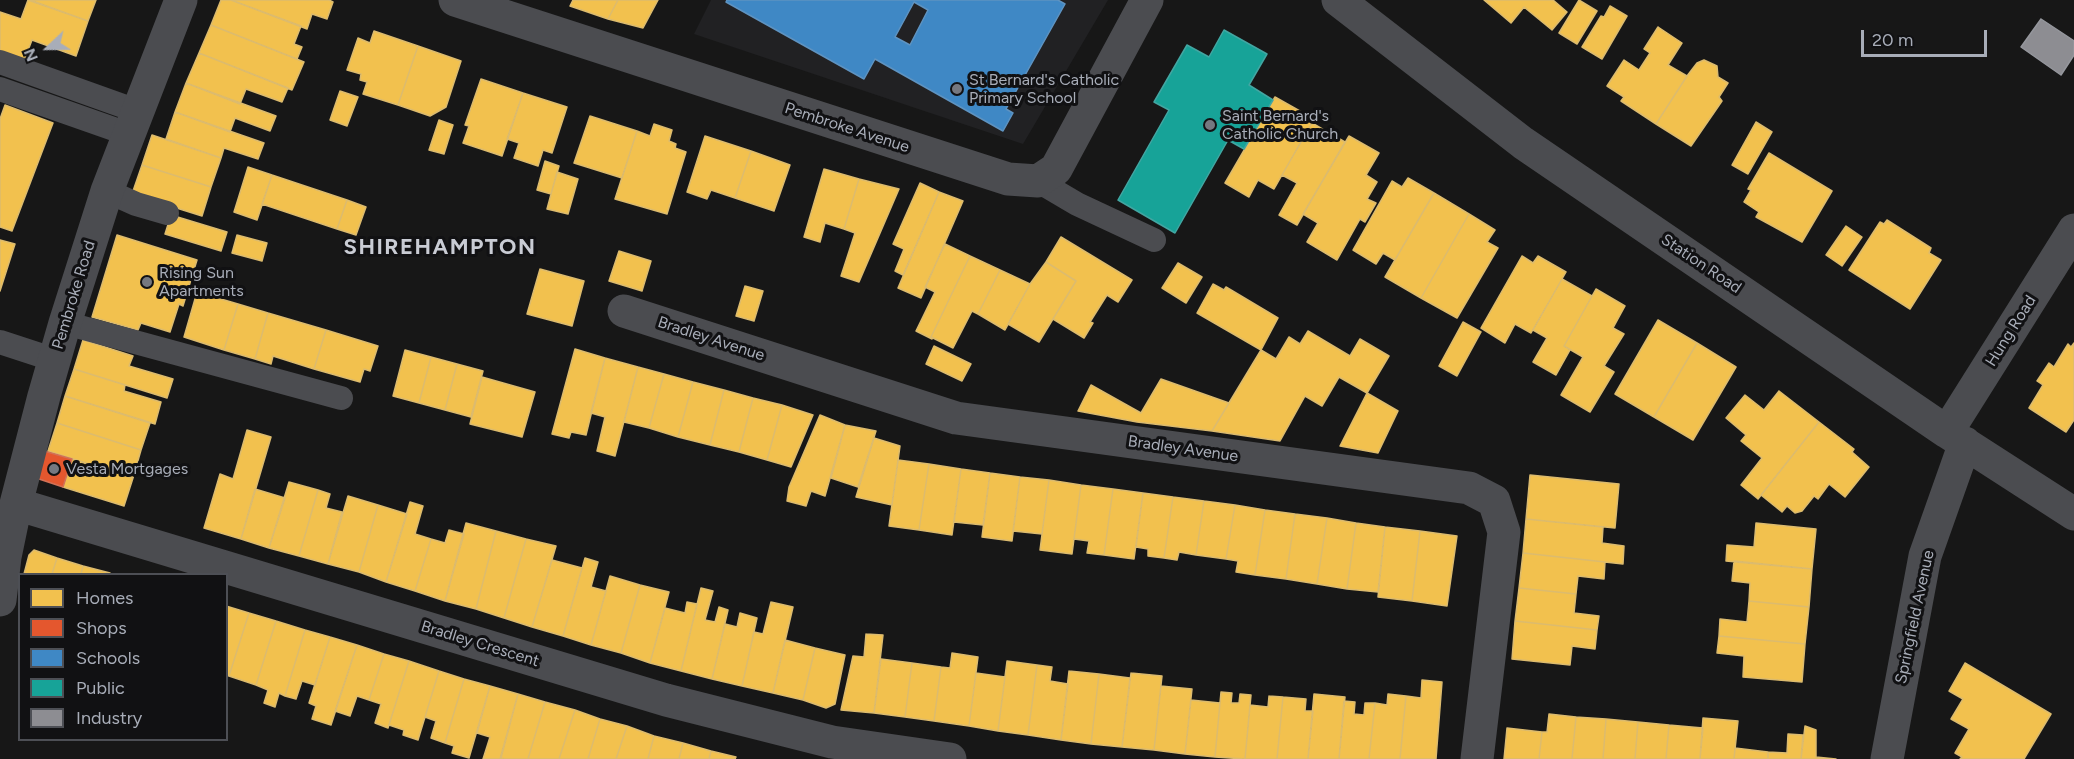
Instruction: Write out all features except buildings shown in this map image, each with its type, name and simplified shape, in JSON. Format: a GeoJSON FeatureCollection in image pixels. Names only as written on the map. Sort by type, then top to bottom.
{"type":"FeatureCollection","features":[{"type":"Feature","properties":{"kind":"street","name":"Pembroke Road"},"geometry":{"type":"LineString","coordinates":[[0,600],[5,557],[16,504],[65,323],[107,191],[181,0]]}},
{"type":"Feature","properties":{"kind":"street","name":"Pembroke Avenue"},"geometry":{"type":"LineString","coordinates":[[455,0],[998,176],[1038,181]]}},
{"type":"Feature","properties":{"kind":"street"},"geometry":{"type":"LineString","coordinates":[[1038,181],[1056,169],[1147,0]]}},
{"type":"Feature","properties":{"kind":"street","name":"Station Road"},"geometry":{"type":"LineString","coordinates":[[1338,0],[1523,143],[1956,437],[2074,514]]}},
{"type":"Feature","properties":{"kind":"street","name":"Hung Road"},"geometry":{"type":"LineString","coordinates":[[1956,437],[2074,230]]}},
{"type":"Feature","properties":{"kind":"street","name":"Bradley Avenue"},"geometry":{"type":"LineString","coordinates":[[624,311],[956,418],[1469,488],[1486,496],[1494,501],[1504,532],[1477,759]]}},
{"type":"Feature","properties":{"kind":"street","name":"Springfield Avenue"},"geometry":{"type":"LineString","coordinates":[[1887,759],[1925,556],[1956,437]]}},
{"type":"Feature","properties":{"kind":"street","name":"Bradley Crescent"},"geometry":{"type":"LineString","coordinates":[[16,504],[666,700],[832,742],[950,759]]}},
{"type":"Feature","properties":{"kind":"lane"},"geometry":{"type":"LineString","coordinates":[[0,62],[133,123]]}},
{"type":"Feature","properties":{"kind":"lane"},"geometry":{"type":"LineString","coordinates":[[0,89],[133,123]]}},
{"type":"Feature","properties":{"kind":"lane"},"geometry":{"type":"LineString","coordinates":[[1038,181],[1077,204],[1154,240]]}},
{"type":"Feature","properties":{"kind":"lane"},"geometry":{"type":"LineString","coordinates":[[107,191],[136,204],[167,213]]}},
{"type":"Feature","properties":{"kind":"lane"},"geometry":{"type":"LineString","coordinates":[[65,323],[341,398]]}},
{"type":"Feature","properties":{"kind":"lane"},"geometry":{"type":"LineString","coordinates":[[0,342],[55,360]]}},
{"type":"Feature","properties":{"kind":"shaded area","name":"St Bernard's Catholic Primary School"},"geometry":{"type":"Polygon","coordinates":[[[711,0],[1108,0],[1023,144],[694,34],[711,0]]]}},
{"type":"Feature","properties":{"kind":"place","name":"St Bernard's Catholic Primary School"},"geometry":{"type":"Point","coordinates":[957,89]}},
{"type":"Feature","properties":{"kind":"place","name":"Saint Bernard's Catholic Church"},"geometry":{"type":"Point","coordinates":[1210,125]}},
{"type":"Feature","properties":{"kind":"place","name":"Rising Sun Apartments"},"geometry":{"type":"Point","coordinates":[147,282]}},
{"type":"Feature","properties":{"kind":"place","name":"Vesta Mortgages"},"geometry":{"type":"Point","coordinates":[54,469]}},
{"type":"Feature","properties":{"kind":"district","name":"SHIREHAMPTON"},"geometry":{"type":"Point","coordinates":[440,248]}}]}
